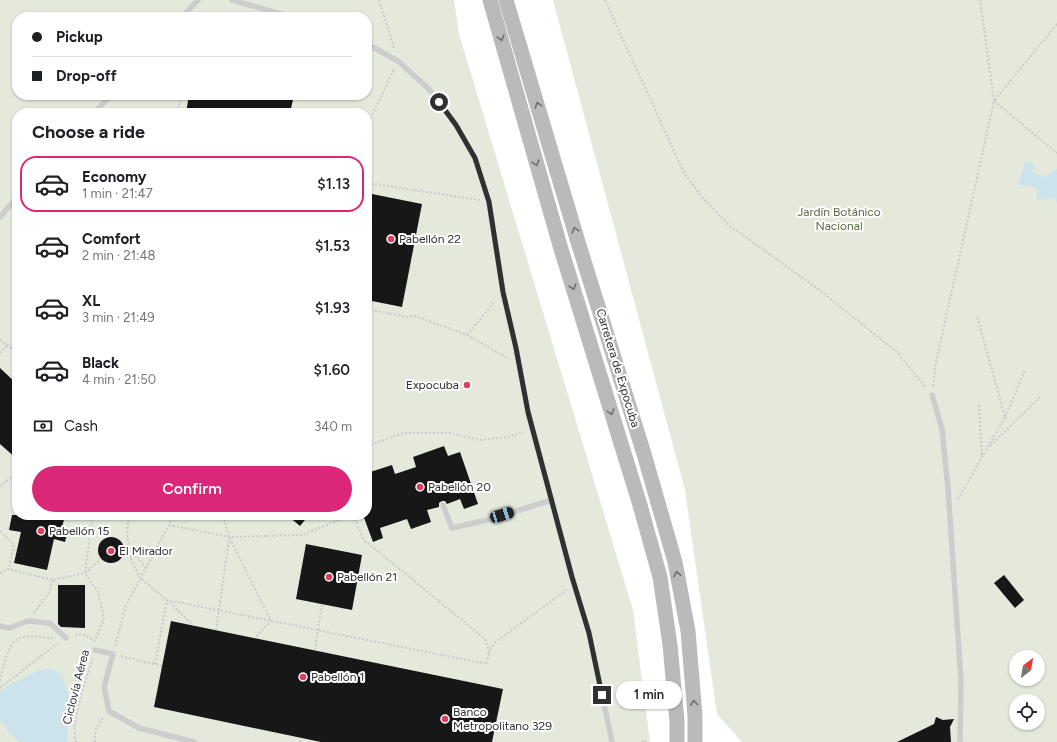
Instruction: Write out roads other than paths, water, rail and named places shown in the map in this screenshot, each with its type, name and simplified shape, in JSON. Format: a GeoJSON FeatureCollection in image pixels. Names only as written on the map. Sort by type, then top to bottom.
{"type":"FeatureCollection","features":[{"type":"Feature","properties":{"kind":"main road","name":"Carretera de Expocuba"},"geometry":{"type":"LineString","coordinates":[[490,0],[561,249],[640,505],[660,577],[670,645],[677,721],[677,742]]}},
{"type":"Feature","properties":{"kind":"main road","name":"Carretera de Expocuba"},"geometry":{"type":"LineString","coordinates":[[506,0],[578,242],[644,454],[675,562],[688,631],[695,716],[695,742]]}},
{"type":"Feature","properties":{"kind":"lane"},"geometry":{"type":"LineString","coordinates":[[187,12],[198,0]]}},
{"type":"Feature","properties":{"kind":"lane"},"geometry":{"type":"LineString","coordinates":[[232,0],[274,12]]}},
{"type":"Feature","properties":{"kind":"lane"},"geometry":{"type":"LineString","coordinates":[[372,47],[398,61],[430,90],[456,125],[475,158],[489,202],[503,292],[528,412],[572,577],[589,633],[612,742]]}},
{"type":"Feature","properties":{"kind":"lane"},"geometry":{"type":"LineString","coordinates":[[99,108],[106,100]]}},
{"type":"Feature","properties":{"kind":"lane"},"geometry":{"type":"LineString","coordinates":[[0,217],[12,203]]}},
{"type":"Feature","properties":{"kind":"lane"},"geometry":{"type":"LineString","coordinates":[[932,395],[942,428],[950,513],[961,681],[960,742]]}},
{"type":"Feature","properties":{"kind":"lane"},"geometry":{"type":"LineString","coordinates":[[443,505],[452,528],[487,520],[552,500]]}},
{"type":"Feature","properties":{"kind":"lane"},"geometry":{"type":"LineString","coordinates":[[0,626],[9,628],[28,621],[50,623],[66,638]]}},
{"type":"Feature","properties":{"kind":"lane"},"geometry":{"type":"LineString","coordinates":[[95,650],[113,654],[104,687],[109,711],[139,728],[194,742]]}},
{"type":"Feature","properties":{"kind":"water"},"geometry":{"type":"Polygon","coordinates":[[[1025,161],[1033,163],[1033,172],[1044,177],[1057,169],[1057,204],[1055,198],[1037,200],[1037,187],[1018,185],[1025,161]]]}},
{"type":"Feature","properties":{"kind":"water"},"geometry":{"type":"Polygon","coordinates":[[[47,669],[55,670],[62,675],[69,697],[68,742],[21,742],[11,735],[0,720],[0,694],[2,689],[35,672],[47,669]]]}},
{"type":"Feature","properties":{"kind":"place","name":"Pabellón 22"},"geometry":{"type":"Point","coordinates":[391,239]}},
{"type":"Feature","properties":{"kind":"place","name":"Expocuba"},"geometry":{"type":"Point","coordinates":[467,385]}},
{"type":"Feature","properties":{"kind":"place","name":"Pabellón 20"},"geometry":{"type":"Point","coordinates":[420,487]}},
{"type":"Feature","properties":{"kind":"place","name":"Pabellón 15"},"geometry":{"type":"Point","coordinates":[41,531]}},
{"type":"Feature","properties":{"kind":"place","name":"El Mirador"},"geometry":{"type":"Point","coordinates":[111,551]}},
{"type":"Feature","properties":{"kind":"place","name":"Pabellón 21"},"geometry":{"type":"Point","coordinates":[329,577]}},
{"type":"Feature","properties":{"kind":"place","name":"Pabellón 1"},"geometry":{"type":"Point","coordinates":[303,677]}},
{"type":"Feature","properties":{"kind":"place","name":"Banco Metropolitano 329"},"geometry":{"type":"Point","coordinates":[445,719]}},
{"type":"Feature","properties":{"kind":"park label","name":"Jardín Botánico Nacional"},"geometry":{"type":"Point","coordinates":[839,219]}}]}
